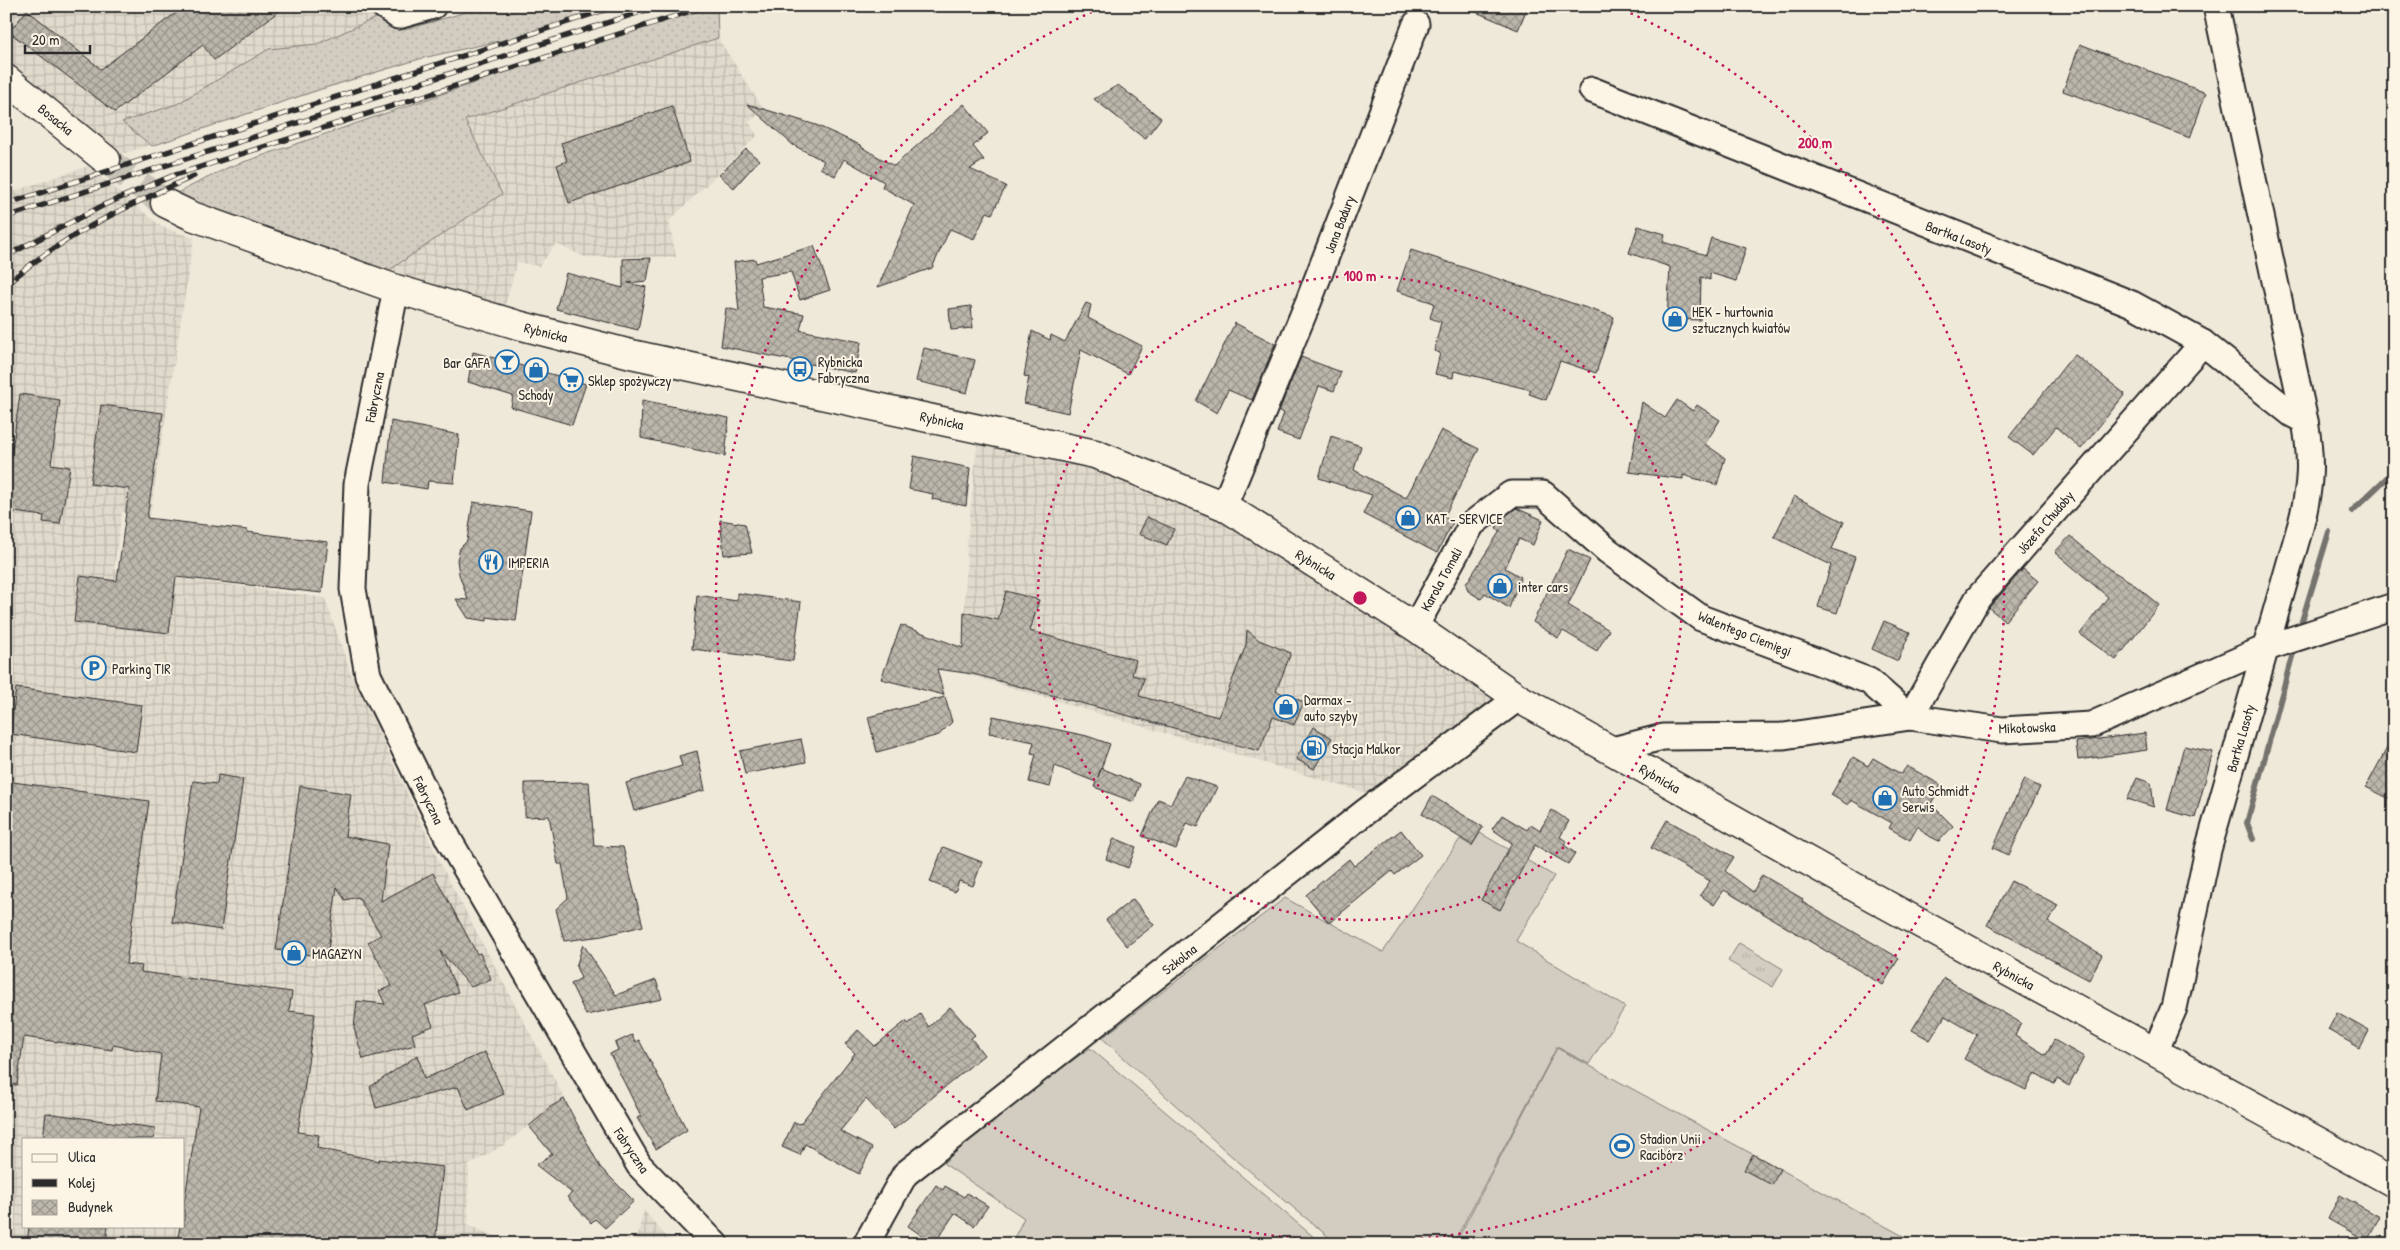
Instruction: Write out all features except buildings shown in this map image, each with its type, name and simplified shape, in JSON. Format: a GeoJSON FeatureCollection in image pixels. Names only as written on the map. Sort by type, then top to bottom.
{"type":"FeatureCollection","features":[{"type":"Feature","properties":{"kind":"street"},"geometry":{"type":"LineString","coordinates":[[384,6],[398,16],[433,6]]}},
{"type":"Feature","properties":{"kind":"street","name":"Bartka Lasoty"},"geometry":{"type":"LineString","coordinates":[[2155,1052],[2174,1008],[2200,881],[2306,506],[2311,453],[2306,421],[2216,6]]}},
{"type":"Feature","properties":{"kind":"street","name":"Jana Badury"},"geometry":{"type":"LineString","coordinates":[[1224,506],[1305,312],[1416,24]]}},
{"type":"Feature","properties":{"kind":"street","name":"Bosacka"},"geometry":{"type":"LineString","coordinates":[[6,79],[106,160]]}},
{"type":"Feature","properties":{"kind":"street","name":"Bartka Lasoty"},"geometry":{"type":"LineString","coordinates":[[1592,90],[2132,304],[2203,343],[2292,414],[2306,421]]}},
{"type":"Feature","properties":{"kind":"street","name":"Rybnicka"},"geometry":{"type":"LineString","coordinates":[[165,203],[192,216],[396,289],[518,325],[625,352],[1094,454],[1224,506],[1414,627],[1518,698],[1874,898],[2394,1183]]}},
{"type":"Feature","properties":{"kind":"street","name":"Fabryczna"},"geometry":{"type":"LineString","coordinates":[[396,289],[357,484],[353,589],[368,675],[449,840],[638,1165],[715,1244]]}},
{"type":"Feature","properties":{"kind":"street","name":"Józefa Chudoby"},"geometry":{"type":"LineString","coordinates":[[1910,717],[1978,598],[2203,343]]}},
{"type":"Feature","properties":{"kind":"street","name":"Karola Tomali"},"geometry":{"type":"LineString","coordinates":[[1414,627],[1472,524],[1511,494],[1543,494]]}},
{"type":"Feature","properties":{"kind":"street","name":"Walentego Ciemięgi"},"geometry":{"type":"LineString","coordinates":[[1543,494],[1608,551],[1701,618],[1869,681],[1910,717]]}},
{"type":"Feature","properties":{"kind":"street","name":"Mikołowska"},"geometry":{"type":"LineString","coordinates":[[1612,750],[1663,737],[1721,735],[1784,736],[1910,717],[2002,730],[2091,724],[2266,648],[2394,606]]}},
{"type":"Feature","properties":{"kind":"street","name":"Szkolna"},"geometry":{"type":"LineString","coordinates":[[866,1244],[905,1174],[1365,812],[1518,698]]}},
{"type":"Feature","properties":{"kind":"shaded area"},"geometry":{"type":"Polygon","coordinates":[[[6,6],[366,6],[380,16],[423,58],[122,154],[6,60],[6,6]]]}},
{"type":"Feature","properties":{"kind":"shaded area"},"geometry":{"type":"Polygon","coordinates":[[[718,38],[764,110],[749,122],[757,136],[669,221],[676,257],[585,257],[556,244],[539,266],[517,262],[505,306],[388,271],[501,194],[465,120],[718,38]]]}},
{"type":"Feature","properties":{"kind":"shaded area"},"geometry":{"type":"Polygon","coordinates":[[[88,166],[162,227],[194,238],[150,515],[122,512],[114,569],[325,598],[351,674],[442,867],[565,1099],[547,1108],[547,1111],[504,1145],[469,1165],[468,1225],[513,1244],[6,1244],[6,194],[88,166]]]}},
{"type":"Feature","properties":{"kind":"shaded area"},"geometry":{"type":"Polygon","coordinates":[[[978,438],[1095,464],[1222,512],[1501,698],[1369,794],[963,673],[967,542],[978,438]]]}},
{"type":"Feature","properties":{"kind":"shaded area"},"geometry":{"type":"Polygon","coordinates":[[[644,1211],[673,1244],[635,1244],[644,1211]]]}},
{"type":"Feature","properties":{"kind":"green space"},"geometry":{"type":"Polygon","coordinates":[[[487,6],[624,6],[521,36],[423,58],[321,89],[152,146],[122,122],[177,104],[269,49],[317,44],[380,16],[404,30],[487,6]]]}},
{"type":"Feature","properties":{"kind":"green space"},"geometry":{"type":"Polygon","coordinates":[[[699,6],[717,6],[718,38],[465,120],[502,194],[388,271],[171,196],[229,167],[699,6]]]}},
{"type":"Feature","properties":{"kind":"green space"},"geometry":{"type":"Polygon","coordinates":[[[1480,833],[1554,876],[1516,941],[1625,1007],[1589,1064],[1557,1047],[1453,1244],[1337,1244],[1228,1153],[1102,1038],[1285,898],[1383,952],[1460,839],[1472,846],[1480,833]]]}},
{"type":"Feature","properties":{"kind":"green space"},"geometry":{"type":"Polygon","coordinates":[[[1739,943],[1783,969],[1773,987],[1728,961],[1739,943]]]}},
{"type":"Feature","properties":{"kind":"green space"},"geometry":{"type":"Polygon","coordinates":[[[1090,1048],[1322,1244],[1011,1244],[1024,1218],[943,1163],[1013,1103],[1090,1048]]]}},
{"type":"Feature","properties":{"kind":"green space","name":"Stadion Unii Racibórz"},"geometry":{"type":"Polygon","coordinates":[[[1557,1048],[1918,1244],[1455,1244],[1557,1048]]]}},
{"type":"Feature","properties":{"kind":"waterway"},"geometry":{"type":"LineString","coordinates":[[2352,511],[2394,471]]}},
{"type":"Feature","properties":{"kind":"waterway"},"geometry":{"type":"LineString","coordinates":[[2301,624],[2329,532]]}},
{"type":"Feature","properties":{"kind":"waterway"},"geometry":{"type":"LineString","coordinates":[[2253,839],[2247,823],[2293,653]]}},
{"type":"Feature","properties":{"kind":"tunnel"},"geometry":{"type":"LineString","coordinates":[[106,160],[165,203]]}},
{"type":"Feature","properties":{"kind":"railway"},"geometry":{"type":"LineString","coordinates":[[6,204],[617,6]]}},
{"type":"Feature","properties":{"kind":"railway"},"geometry":{"type":"LineString","coordinates":[[6,217],[659,6]]}},
{"type":"Feature","properties":{"kind":"railway"},"geometry":{"type":"LineString","coordinates":[[6,256],[106,204],[172,176],[707,6]]}},
{"type":"Feature","properties":{"kind":"railway"},"geometry":{"type":"LineString","coordinates":[[6,285],[27,267],[95,223],[194,176]]}},
{"type":"Feature","properties":{"kind":"place","name":"HEK - hurtownia sztucznych kwiatów"},"geometry":{"type":"Point","coordinates":[1675,319]}},
{"type":"Feature","properties":{"kind":"place","name":"Bar GAFA"},"geometry":{"type":"Point","coordinates":[507,362]}},
{"type":"Feature","properties":{"kind":"place","name":"Rybnicka Fabryczna"},"geometry":{"type":"Point","coordinates":[800,369]}},
{"type":"Feature","properties":{"kind":"place","name":"Schody"},"geometry":{"type":"Point","coordinates":[536,370]}},
{"type":"Feature","properties":{"kind":"place","name":"Sklep spożywczy"},"geometry":{"type":"Point","coordinates":[571,380]}},
{"type":"Feature","properties":{"kind":"place","name":"KAT - SERVICE"},"geometry":{"type":"Point","coordinates":[1408,518]}},
{"type":"Feature","properties":{"kind":"place","name":"IMPERIA"},"geometry":{"type":"Point","coordinates":[491,562]}},
{"type":"Feature","properties":{"kind":"place","name":"inter cars"},"geometry":{"type":"Point","coordinates":[1500,586]}},
{"type":"Feature","properties":{"kind":"place","name":"Parking TIR"},"geometry":{"type":"Point","coordinates":[94,668]}},
{"type":"Feature","properties":{"kind":"place","name":"Darmax - auto szyby"},"geometry":{"type":"Point","coordinates":[1286,707]}},
{"type":"Feature","properties":{"kind":"place","name":"Stacja Malkor"},"geometry":{"type":"Point","coordinates":[1314,748]}},
{"type":"Feature","properties":{"kind":"place","name":"Auto Schmidt Serwis"},"geometry":{"type":"Point","coordinates":[1885,798]}},
{"type":"Feature","properties":{"kind":"place","name":"MAGAZYN"},"geometry":{"type":"Point","coordinates":[294,953]}},
{"type":"Feature","properties":{"kind":"place","name":"Stadion Unii Racibórz"},"geometry":{"type":"Point","coordinates":[1622,1146]}}]}
